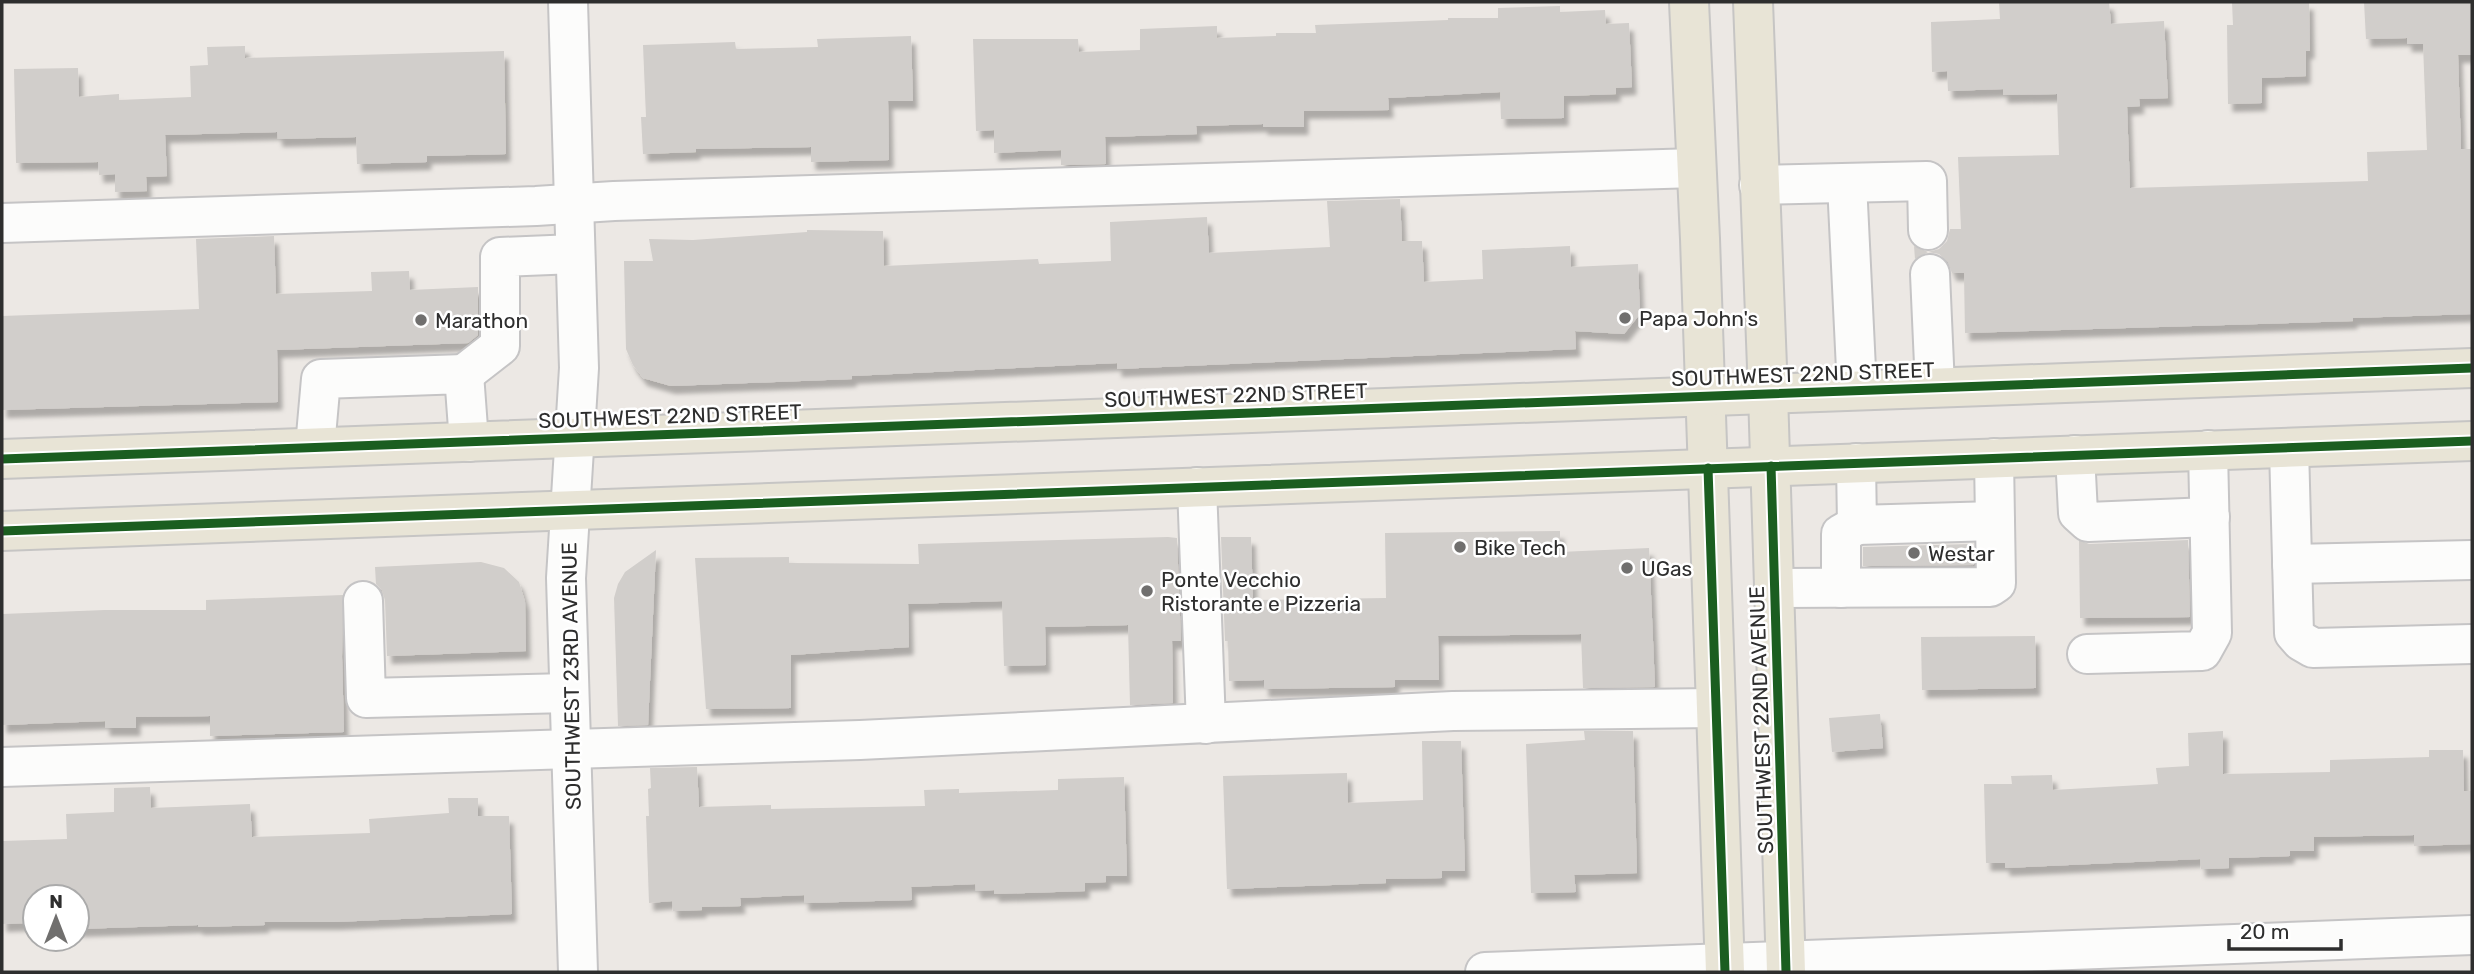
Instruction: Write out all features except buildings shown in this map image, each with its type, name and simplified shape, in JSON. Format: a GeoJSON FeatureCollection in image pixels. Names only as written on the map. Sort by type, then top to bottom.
{"type":"FeatureCollection","features":[{"type":"Feature","properties":{"kind":"main road"},"geometry":{"type":"LineString","coordinates":[[1689,2],[1725,968]]}},
{"type":"Feature","properties":{"kind":"main road","name":"SOUTHWEST 22ND AVENUE"},"geometry":{"type":"LineString","coordinates":[[1753,2],[1771,466],[1786,967]]}},
{"type":"Feature","properties":{"kind":"main road","name":"SOUTHWEST 22ND STREET"},"geometry":{"type":"LineString","coordinates":[[2,459],[2472,368]]}},
{"type":"Feature","properties":{"kind":"main road"},"geometry":{"type":"LineString","coordinates":[[2,531],[2472,442]]}},
{"type":"Feature","properties":{"kind":"street","name":"SOUTHWEST 23RD AVENUE"},"geometry":{"type":"LineString","coordinates":[[568,2],[579,368],[566,578],[578,972]]}},
{"type":"Feature","properties":{"kind":"street"},"geometry":{"type":"LineString","coordinates":[[2,223],[1696,168]]}},
{"type":"Feature","properties":{"kind":"street"},"geometry":{"type":"LineString","coordinates":[[1759,185],[1927,181],[1928,230]]}},
{"type":"Feature","properties":{"kind":"street"},"geometry":{"type":"LineString","coordinates":[[1847,183],[1857,390]]}},
{"type":"Feature","properties":{"kind":"street"},"geometry":{"type":"LineString","coordinates":[[316,447],[321,379],[464,374],[500,346],[500,257],[575,254]]}},
{"type":"Feature","properties":{"kind":"street"},"geometry":{"type":"LineString","coordinates":[[1930,274],[1935,387]]}},
{"type":"Feature","properties":{"kind":"street"},"geometry":{"type":"LineString","coordinates":[[464,374],[469,442]]}},
{"type":"Feature","properties":{"kind":"street"},"geometry":{"type":"LineString","coordinates":[[2289,448],[2294,633],[2301,641],[2313,648],[2472,644]]}},
{"type":"Feature","properties":{"kind":"street"},"geometry":{"type":"LineString","coordinates":[[2087,654],[2202,652],[2212,633],[2208,450]]}},
{"type":"Feature","properties":{"kind":"street"},"geometry":{"type":"LineString","coordinates":[[2075,455],[2078,513],[2088,522],[2210,517]]}},
{"type":"Feature","properties":{"kind":"street"},"geometry":{"type":"LineString","coordinates":[[1773,588],[1990,587],[1996,583],[1994,458]]}},
{"type":"Feature","properties":{"kind":"street"},"geometry":{"type":"LineString","coordinates":[[1856,463],[1857,525]]}},
{"type":"Feature","properties":{"kind":"street"},"geometry":{"type":"LineString","coordinates":[[1197,487],[1206,724]]}},
{"type":"Feature","properties":{"kind":"street"},"geometry":{"type":"LineString","coordinates":[[1841,588],[1841,534],[1857,525],[1995,521]]}},
{"type":"Feature","properties":{"kind":"street"},"geometry":{"type":"LineString","coordinates":[[2292,564],[2472,560]]}},
{"type":"Feature","properties":{"kind":"street"},"geometry":{"type":"LineString","coordinates":[[363,601],[366,698],[568,693]]}},
{"type":"Feature","properties":{"kind":"street"},"geometry":{"type":"LineString","coordinates":[[2,767],[873,740],[1453,711],[1715,708]]}},
{"type":"Feature","properties":{"kind":"street"},"geometry":{"type":"LineString","coordinates":[[1485,972],[1786,967],[2472,935]]}},
{"type":"Feature","properties":{"kind":"cycle path"},"geometry":{"type":"LineString","coordinates":[[2,459],[2472,368]]}},
{"type":"Feature","properties":{"kind":"cycle path"},"geometry":{"type":"LineString","coordinates":[[2,531],[2472,441]]}},
{"type":"Feature","properties":{"kind":"cycle path"},"geometry":{"type":"LineString","coordinates":[[1771,466],[1786,972]]}},
{"type":"Feature","properties":{"kind":"cycle path"},"geometry":{"type":"LineString","coordinates":[[1708,468],[1725,972]]}},
{"type":"Feature","properties":{"kind":"place","name":"Papa John's"},"geometry":{"type":"Point","coordinates":[1625,318]}},
{"type":"Feature","properties":{"kind":"place","name":"Marathon"},"geometry":{"type":"Point","coordinates":[421,320]}},
{"type":"Feature","properties":{"kind":"place","name":"Bike Tech"},"geometry":{"type":"Point","coordinates":[1460,547]}},
{"type":"Feature","properties":{"kind":"place","name":"Westar"},"geometry":{"type":"Point","coordinates":[1914,553]}},
{"type":"Feature","properties":{"kind":"place","name":"UGas"},"geometry":{"type":"Point","coordinates":[1627,568]}},
{"type":"Feature","properties":{"kind":"place","name":"Ponte Vecchio Ristorante e Pizzeria"},"geometry":{"type":"Point","coordinates":[1147,591]}}]}
